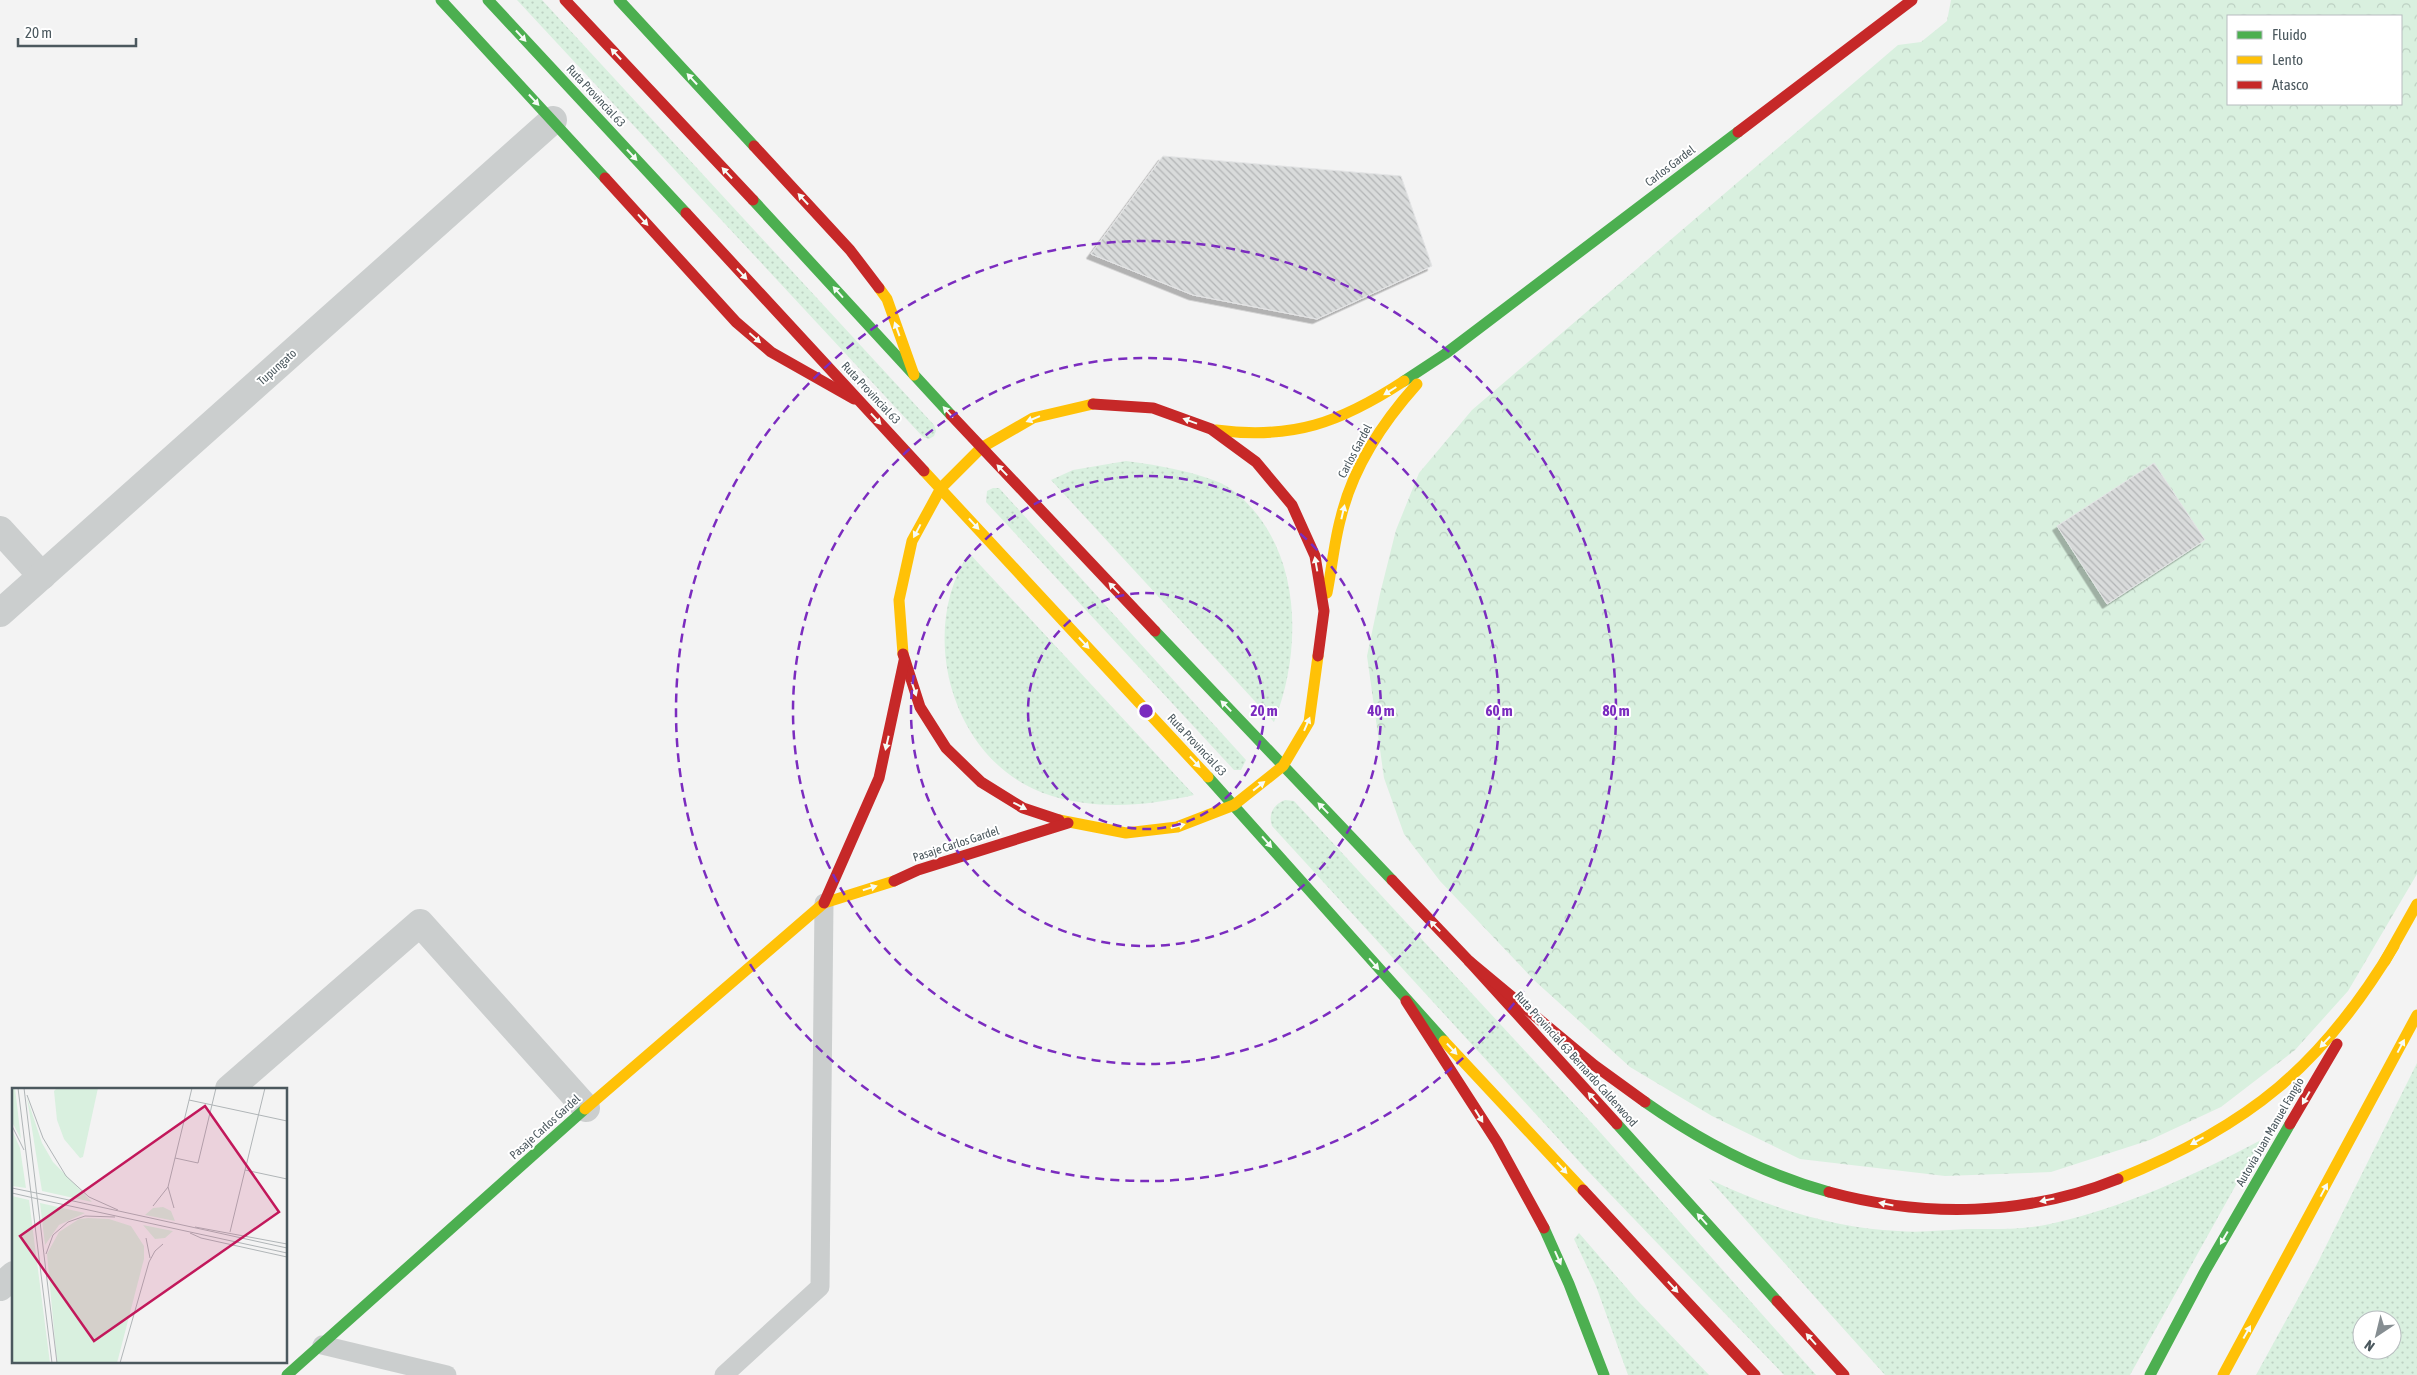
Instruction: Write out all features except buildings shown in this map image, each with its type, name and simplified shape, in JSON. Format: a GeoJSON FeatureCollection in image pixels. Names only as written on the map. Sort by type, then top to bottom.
{"type":"FeatureCollection","features":[{"type":"Feature","properties":{"kind":"main road"},"geometry":{"type":"LineString","coordinates":[[441,0],[553,120],[736,322],[771,352],[862,403]]}},
{"type":"Feature","properties":{"kind":"main road","name":"Ruta Provincial 63"},"geometry":{"type":"LineString","coordinates":[[488,0],[1234,805]]}},
{"type":"Feature","properties":{"kind":"main road"},"geometry":{"type":"LineString","coordinates":[[565,0],[981,448],[1284,766]]}},
{"type":"Feature","properties":{"kind":"main road"},"geometry":{"type":"LineString","coordinates":[[619,0],[850,250],[887,299],[914,375]]}},
{"type":"Feature","properties":{"kind":"main road","name":"Carlos Gardel"},"geometry":{"type":"LineString","coordinates":[[1211,429],[1244,436],[1300,430],[1332,420],[1389,392],[1445,354],[1912,0]]}},
{"type":"Feature","properties":{"kind":"main road","name":"Carlos Gardel"},"geometry":{"type":"LineString","coordinates":[[1324,612],[1344,507],[1355,475],[1370,448],[1402,400],[1445,354]]}},
{"type":"Feature","properties":{"kind":"main road"},"geometry":{"type":"LineString","coordinates":[[1093,404],[1154,408],[1211,429],[1256,462],[1292,505],[1315,556],[1324,612],[1309,722],[1284,766],[1234,805],[1177,827],[1126,833],[1068,823],[1022,808],[981,782],[946,748],[920,707],[904,661],[900,600],[912,541],[941,488],[981,448],[1033,418],[1093,404]]}},
{"type":"Feature","properties":{"kind":"main road","name":"Pasaje Carlos Gardel"},"geometry":{"type":"LineString","coordinates":[[824,903],[879,778],[904,661]]}},
{"type":"Feature","properties":{"kind":"main road","name":"Ruta Provincial 63 Bernardo Calderwood"},"geometry":{"type":"LineString","coordinates":[[1284,766],[1469,962],[1844,1375]]}},
{"type":"Feature","properties":{"kind":"main road"},"geometry":{"type":"LineString","coordinates":[[1234,805],[1406,1001],[1755,1375]]}},
{"type":"Feature","properties":{"kind":"main road","name":"Pasaje Carlos Gardel"},"geometry":{"type":"LineString","coordinates":[[287,1375],[322,1346],[586,1108],[824,903],[894,881],[918,870],[1068,823]]}},
{"type":"Feature","properties":{"kind":"main road","name":"Autovía Juan Manuel Fangio"},"geometry":{"type":"LineString","coordinates":[[2150,1375],[2205,1271],[2417,904]]}},
{"type":"Feature","properties":{"kind":"main road"},"geometry":{"type":"LineString","coordinates":[[1469,962],[1664,1116],[1728,1154],[1782,1178],[1837,1194],[1913,1209],[1961,1209],[2014,1207],[2083,1191],[2124,1177],[2242,1116],[2288,1081],[2350,1015],[2394,946]]}},
{"type":"Feature","properties":{"kind":"main road"},"geometry":{"type":"LineString","coordinates":[[1406,1001],[1506,1158],[1545,1230],[1575,1297],[1604,1375]]}},
{"type":"Feature","properties":{"kind":"main road"},"geometry":{"type":"LineString","coordinates":[[2223,1375],[2417,1015]]}},
{"type":"Feature","properties":{"kind":"street","name":"Tupungato"},"geometry":{"type":"LineString","coordinates":[[0,613],[553,120]]}},
{"type":"Feature","properties":{"kind":"street"},"geometry":{"type":"LineString","coordinates":[[0,530],[42,576]]}},
{"type":"Feature","properties":{"kind":"street"},"geometry":{"type":"LineString","coordinates":[[230,1088],[420,923],[586,1108]]}},
{"type":"Feature","properties":{"kind":"street"},"geometry":{"type":"LineString","coordinates":[[0,1287],[12,1278]]}},
{"type":"Feature","properties":{"kind":"lane"},"geometry":{"type":"LineString","coordinates":[[724,1375],[820,1287],[824,903]]}},
{"type":"Feature","properties":{"kind":"lane"},"geometry":{"type":"LineString","coordinates":[[322,1346],[447,1375]]}},
{"type":"Feature","properties":{"kind":"green space"},"geometry":{"type":"Polygon","coordinates":[[[517,0],[542,0],[934,425],[936,431],[934,436],[929,439],[923,437],[517,0]]]}},
{"type":"Feature","properties":{"kind":"green space"},"geometry":{"type":"Polygon","coordinates":[[[1951,0],[2417,0],[2417,874],[2348,991],[2295,1050],[2221,1107],[2150,1140],[2051,1172],[1945,1176],[1800,1159],[1712,1116],[1630,1067],[1535,981],[1440,881],[1404,834],[1384,778],[1367,656],[1396,530],[1419,473],[1472,410],[1898,45],[1921,42],[1947,21],[1951,0]]]}},
{"type":"Feature","properties":{"kind":"green space"},"geometry":{"type":"Polygon","coordinates":[[[1126,461],[1180,470],[1222,484],[1231,489],[1254,511],[1272,537],[1284,566],[1290,597],[1292,629],[1290,661],[1284,693],[1274,722],[1051,480],[1073,470],[1126,461]]]}},
{"type":"Feature","properties":{"kind":"green space"},"geometry":{"type":"Polygon","coordinates":[[[999,488],[1246,760],[1241,770],[1234,770],[986,502],[987,491],[999,488]]]}},
{"type":"Feature","properties":{"kind":"green space"},"geometry":{"type":"Polygon","coordinates":[[[969,553],[1194,795],[1158,802],[1123,805],[1105,805],[1069,800],[1052,796],[1018,781],[990,757],[968,728],[954,694],[946,658],[945,621],[953,586],[969,553]]]}},
{"type":"Feature","properties":{"kind":"green space"},"geometry":{"type":"Polygon","coordinates":[[[1285,800],[1294,801],[1599,1131],[1816,1375],[1784,1375],[1586,1169],[1272,826],[1272,810],[1277,804],[1285,800]]]}},
{"type":"Feature","properties":{"kind":"green space"},"geometry":{"type":"Polygon","coordinates":[[[2417,1063],[2417,1375],[2256,1375],[2317,1264],[2417,1063]]]}},
{"type":"Feature","properties":{"kind":"green space"},"geometry":{"type":"Polygon","coordinates":[[[2261,1140],[2130,1375],[1885,1375],[1709,1179],[1777,1207],[1850,1226],[1915,1232],[2019,1228],[2050,1224],[2131,1200],[2210,1166],[2261,1140]]]}},
{"type":"Feature","properties":{"kind":"green space"},"geometry":{"type":"Polygon","coordinates":[[[1579,1233],[1637,1300],[1709,1375],[1628,1375],[1596,1286],[1574,1239],[1579,1233]]]}},
{"type":"Feature","properties":{"kind":"traffic: fast"},"geometry":{"type":"LineString","coordinates":[[441,0],[605,178]]}},
{"type":"Feature","properties":{"kind":"traffic: fast"},"geometry":{"type":"LineString","coordinates":[[488,0],[686,213]]}},
{"type":"Feature","properties":{"kind":"traffic: fast"},"geometry":{"type":"LineString","coordinates":[[619,0],[754,146]]}},
{"type":"Feature","properties":{"kind":"traffic: fast"},"geometry":{"type":"LineString","coordinates":[[1404,381],[1445,354],[1738,132]]}},
{"type":"Feature","properties":{"kind":"traffic: fast"},"geometry":{"type":"LineString","coordinates":[[753,200],[951,415]]}},
{"type":"Feature","properties":{"kind":"traffic: fast"},"geometry":{"type":"LineString","coordinates":[[1155,631],[1392,880]]}},
{"type":"Feature","properties":{"kind":"traffic: fast"},"geometry":{"type":"LineString","coordinates":[[1208,777],[1444,1041]]}},
{"type":"Feature","properties":{"kind":"traffic: fast"},"geometry":{"type":"LineString","coordinates":[[1645,1102],[1667,1117],[1734,1155],[1780,1176],[1829,1192]]}},
{"type":"Feature","properties":{"kind":"traffic: fast"},"geometry":{"type":"LineString","coordinates":[[287,1375],[585,1109]]}},
{"type":"Feature","properties":{"kind":"traffic: fast"},"geometry":{"type":"LineString","coordinates":[[1617,1124],[1777,1301]]}},
{"type":"Feature","properties":{"kind":"traffic: fast"},"geometry":{"type":"LineString","coordinates":[[2150,1375],[2205,1271],[2290,1124]]}},
{"type":"Feature","properties":{"kind":"traffic: fast"},"geometry":{"type":"LineString","coordinates":[[1544,1228],[1569,1284],[1604,1375]]}},
{"type":"Feature","properties":{"kind":"traffic: slow"},"geometry":{"type":"LineString","coordinates":[[879,288],[887,299],[914,375]]}},
{"type":"Feature","properties":{"kind":"traffic: slow"},"geometry":{"type":"LineString","coordinates":[[1216,430],[1268,432],[1292,430],[1314,425],[1358,408],[1404,381]]}},
{"type":"Feature","properties":{"kind":"traffic: slow"},"geometry":{"type":"LineString","coordinates":[[1327,593],[1339,526],[1353,480],[1381,430],[1417,384]]}},
{"type":"Feature","properties":{"kind":"traffic: slow"},"geometry":{"type":"LineString","coordinates":[[903,654],[899,600],[912,541],[941,488],[981,448],[1033,418],[1093,404]]}},
{"type":"Feature","properties":{"kind":"traffic: slow"},"geometry":{"type":"LineString","coordinates":[[924,471],[1208,777]]}},
{"type":"Feature","properties":{"kind":"traffic: slow"},"geometry":{"type":"LineString","coordinates":[[1059,820],[1126,833],[1177,827],[1234,805],[1283,766],[1309,722],[1318,656]]}},
{"type":"Feature","properties":{"kind":"traffic: slow"},"geometry":{"type":"LineString","coordinates":[[585,1109],[824,903],[894,881]]}},
{"type":"Feature","properties":{"kind":"traffic: slow"},"geometry":{"type":"LineString","coordinates":[[2385,961],[2417,904]]}},
{"type":"Feature","properties":{"kind":"traffic: slow"},"geometry":{"type":"LineString","coordinates":[[2118,1179],[2165,1159],[2206,1137],[2244,1114],[2278,1088],[2310,1058],[2339,1026],[2367,988],[2394,946]]}},
{"type":"Feature","properties":{"kind":"traffic: slow"},"geometry":{"type":"LineString","coordinates":[[2223,1375],[2417,1015]]}},
{"type":"Feature","properties":{"kind":"traffic: slow"},"geometry":{"type":"LineString","coordinates":[[1444,1041],[1583,1190]]}},
{"type":"Feature","properties":{"kind":"traffic: jam"},"geometry":{"type":"LineString","coordinates":[[565,0],[753,200]]}},
{"type":"Feature","properties":{"kind":"traffic: jam"},"geometry":{"type":"LineString","coordinates":[[1738,132],[1912,0]]}},
{"type":"Feature","properties":{"kind":"traffic: jam"},"geometry":{"type":"LineString","coordinates":[[754,146],[850,250],[879,288]]}},
{"type":"Feature","properties":{"kind":"traffic: jam"},"geometry":{"type":"LineString","coordinates":[[605,178],[736,322],[771,352],[854,399]]}},
{"type":"Feature","properties":{"kind":"traffic: jam"},"geometry":{"type":"LineString","coordinates":[[686,213],[924,471]]}},
{"type":"Feature","properties":{"kind":"traffic: jam"},"geometry":{"type":"LineString","coordinates":[[1093,404],[1153,408],[1211,429],[1256,462],[1292,505],[1315,556],[1324,611],[1318,656]]}},
{"type":"Feature","properties":{"kind":"traffic: jam"},"geometry":{"type":"LineString","coordinates":[[951,415],[1155,631]]}},
{"type":"Feature","properties":{"kind":"traffic: jam"},"geometry":{"type":"LineString","coordinates":[[903,654],[920,707],[946,748],[981,782],[1023,808],[1059,820]]}},
{"type":"Feature","properties":{"kind":"traffic: jam"},"geometry":{"type":"LineString","coordinates":[[824,903],[879,778],[904,661]]}},
{"type":"Feature","properties":{"kind":"traffic: jam"},"geometry":{"type":"LineString","coordinates":[[894,881],[918,870],[1068,823]]}},
{"type":"Feature","properties":{"kind":"traffic: jam"},"geometry":{"type":"LineString","coordinates":[[1392,880],[1469,961],[1617,1124]]}},
{"type":"Feature","properties":{"kind":"traffic: jam"},"geometry":{"type":"LineString","coordinates":[[1469,961],[1594,1065],[1645,1102]]}},
{"type":"Feature","properties":{"kind":"traffic: jam"},"geometry":{"type":"LineString","coordinates":[[1406,1001],[1497,1142],[1544,1228]]}},
{"type":"Feature","properties":{"kind":"traffic: jam"},"geometry":{"type":"LineString","coordinates":[[2290,1124],[2337,1044]]}},
{"type":"Feature","properties":{"kind":"traffic: jam"},"geometry":{"type":"LineString","coordinates":[[1829,1192],[1902,1206],[1938,1209],[1975,1209],[2048,1200],[2118,1179]]}},
{"type":"Feature","properties":{"kind":"traffic: jam"},"geometry":{"type":"LineString","coordinates":[[1583,1190],[1755,1375]]}},
{"type":"Feature","properties":{"kind":"traffic: jam"},"geometry":{"type":"LineString","coordinates":[[1777,1301],[1844,1375]]}}]}
